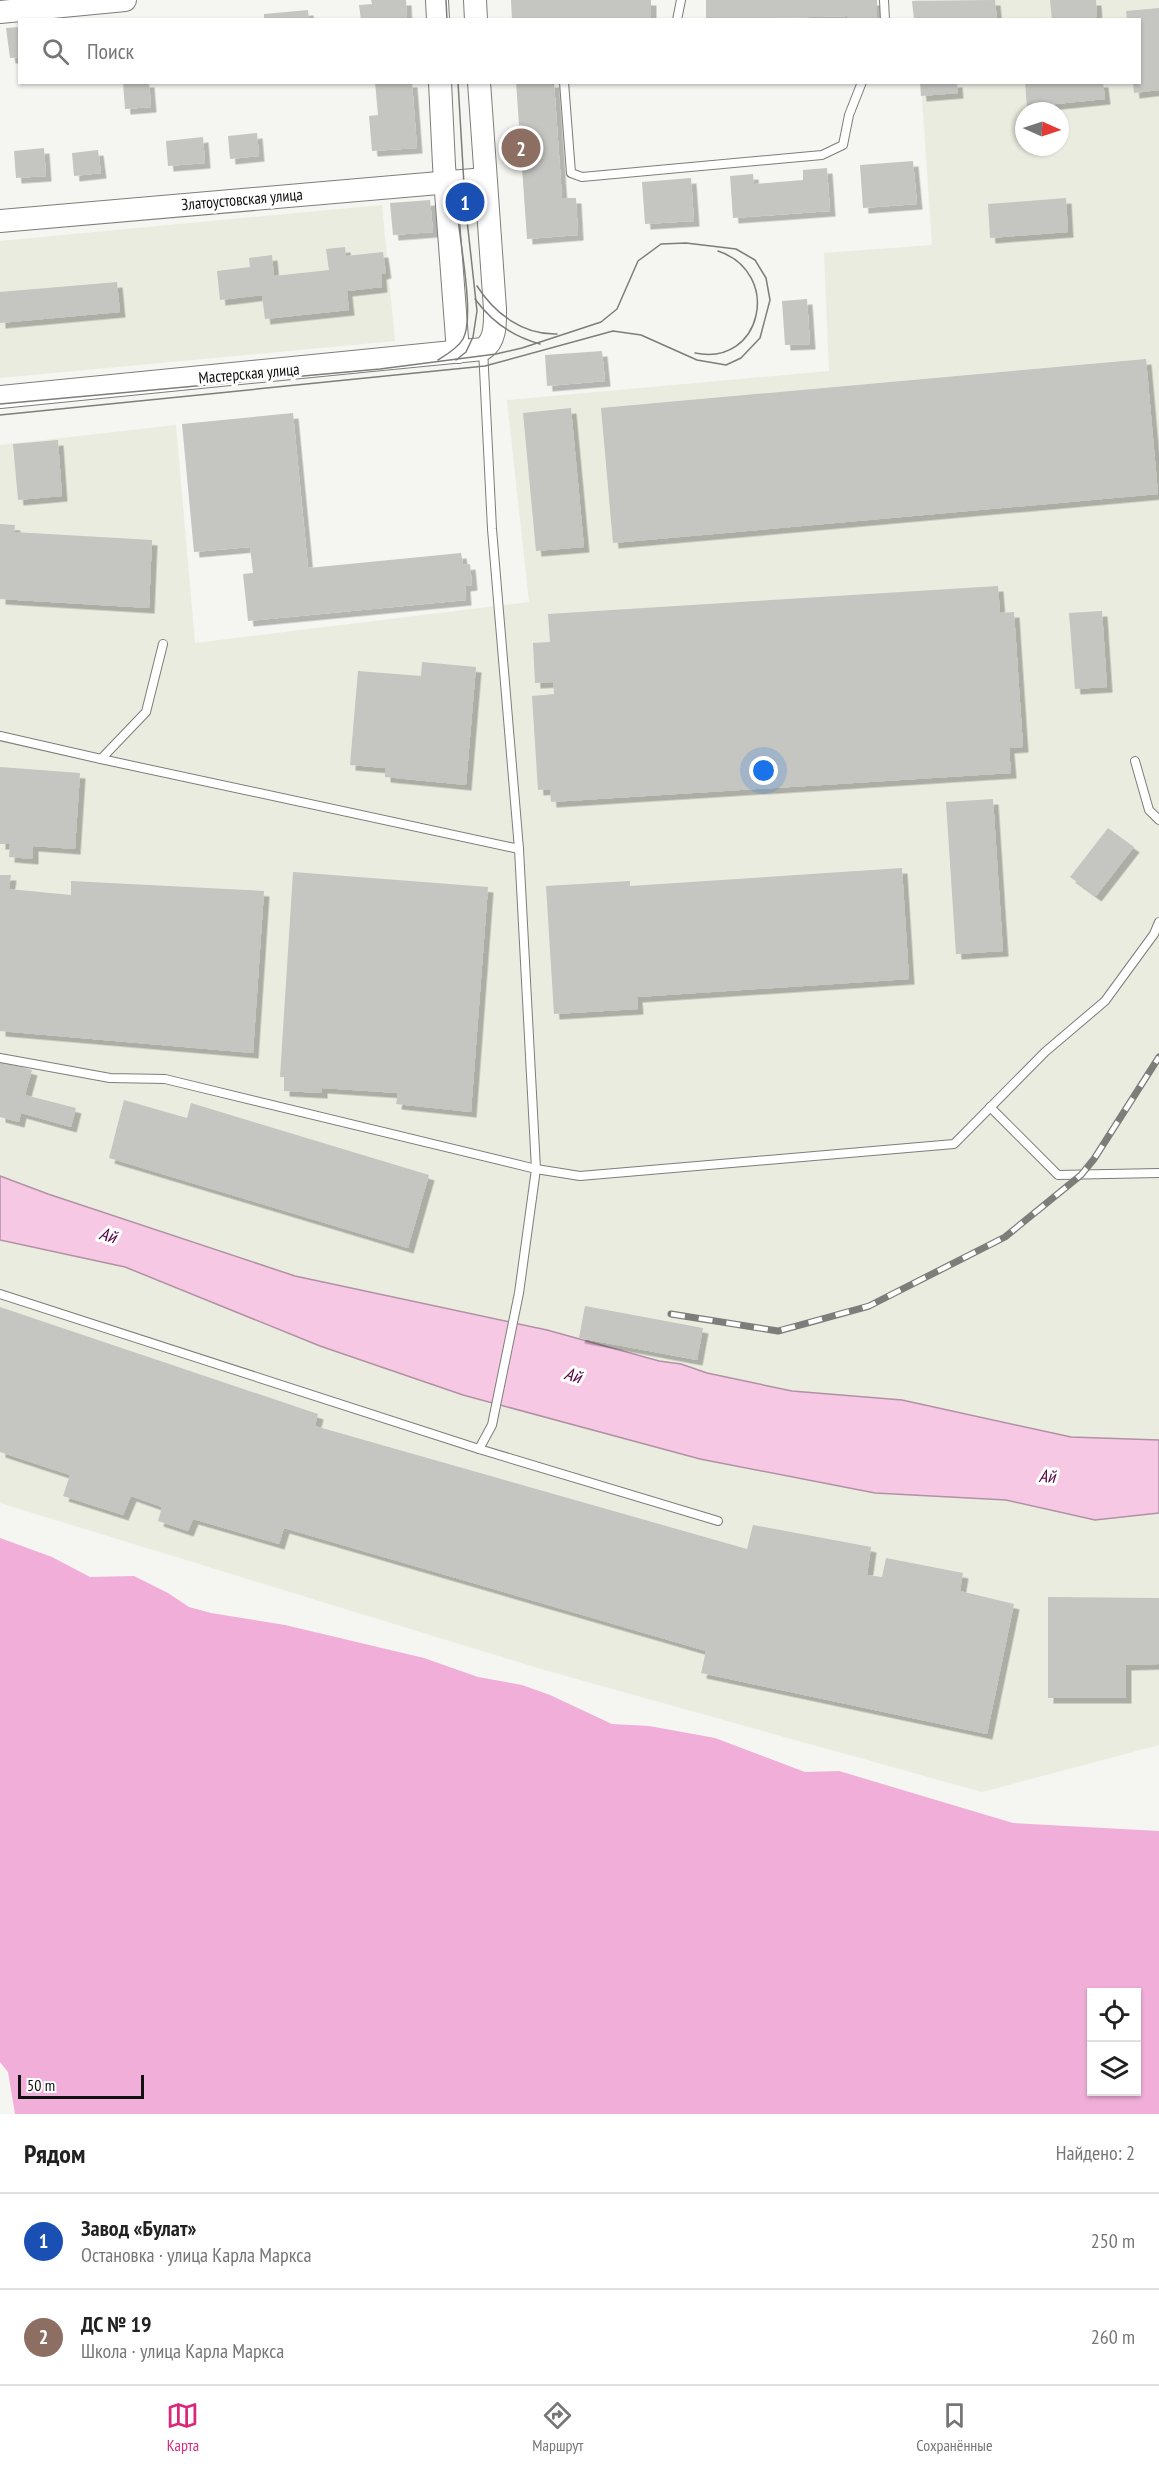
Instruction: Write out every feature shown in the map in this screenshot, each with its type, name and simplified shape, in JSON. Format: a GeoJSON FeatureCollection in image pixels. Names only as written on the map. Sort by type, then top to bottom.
{"type":"FeatureCollection","features":[{"type":"Feature","properties":{"kind":"main road"},"geometry":{"type":"LineString","coordinates":[[0,12],[23,5],[126,0]]}},
{"type":"Feature","properties":{"kind":"main road"},"geometry":{"type":"LineString","coordinates":[[437,0],[438,18]]}},
{"type":"Feature","properties":{"kind":"main road"},"geometry":{"type":"LineString","coordinates":[[475,0],[476,18]]}},
{"type":"Feature","properties":{"kind":"main road"},"geometry":{"type":"LineString","coordinates":[[440,84],[458,352]]}},
{"type":"Feature","properties":{"kind":"main road"},"geometry":{"type":"LineString","coordinates":[[479,84],[495,309],[488,343]]}},
{"type":"Feature","properties":{"kind":"main road","name":"Златоустовская улица"},"geometry":{"type":"LineString","coordinates":[[0,221],[485,179]]}},
{"type":"Feature","properties":{"kind":"main road","name":"Мастерская улица"},"geometry":{"type":"LineString","coordinates":[[0,397],[458,352],[488,343]]}},
{"type":"Feature","properties":{"kind":"lane"},"geometry":{"type":"LineString","coordinates":[[677,18],[681,0]]}},
{"type":"Feature","properties":{"kind":"lane"},"geometry":{"type":"LineString","coordinates":[[884,0],[885,18]]}},
{"type":"Feature","properties":{"kind":"lane"},"geometry":{"type":"LineString","coordinates":[[564,84],[571,173],[582,177],[822,155],[843,146],[849,115],[861,84]]}},
{"type":"Feature","properties":{"kind":"lane"},"geometry":{"type":"LineString","coordinates":[[479,1449],[492,1425],[519,1293],[536,1169],[519,849],[492,529],[488,343]]}},
{"type":"Feature","properties":{"kind":"lane"},"geometry":{"type":"LineString","coordinates":[[101,759],[146,712],[163,644]]}},
{"type":"Feature","properties":{"kind":"lane"},"geometry":{"type":"LineString","coordinates":[[0,736],[519,849]]}},
{"type":"Feature","properties":{"kind":"lane"},"geometry":{"type":"LineString","coordinates":[[1135,760],[1149,810],[1159,820]]}},
{"type":"Feature","properties":{"kind":"lane"},"geometry":{"type":"LineString","coordinates":[[0,1058],[110,1078],[165,1078],[536,1169],[580,1176],[954,1144],[1046,1052],[1105,1001],[1155,934],[1159,922]]}},
{"type":"Feature","properties":{"kind":"lane"},"geometry":{"type":"LineString","coordinates":[[990,1107],[1058,1175],[1159,1173]]}},
{"type":"Feature","properties":{"kind":"lane"},"geometry":{"type":"LineString","coordinates":[[0,1294],[479,1449],[718,1521]]}},
{"type":"Feature","properties":{"kind":"shaded area"},"geometry":{"type":"Polygon","coordinates":[[[915,0],[1159,0],[1159,1745],[982,1792],[541,1669],[0,1503],[0,445],[176,425],[195,643],[529,602],[507,400],[829,371],[824,253],[932,245],[921,84],[1141,84],[1141,18],[917,18],[915,0]]]}},
{"type":"Feature","properties":{"kind":"shaded area"},"geometry":{"type":"Polygon","coordinates":[[[382,205],[395,341],[0,378],[0,241],[382,205]]]}},
{"type":"Feature","properties":{"kind":"shaded area"},"geometry":{"type":"Polygon","coordinates":[[[0,1538],[52,1557],[90,1577],[134,1576],[168,1593],[189,1607],[211,1613],[285,1625],[424,1658],[478,1677],[522,1685],[550,1695],[612,1724],[649,1726],[715,1738],[805,1772],[839,1771],[1013,1823],[1159,1831],[1159,2114],[15,2114],[8,2072],[0,2062],[0,1538]]]}},
{"type":"Feature","properties":{"kind":"water","name":"Ай"},"geometry":{"type":"Polygon","coordinates":[[[0,1176],[295,1276],[547,1330],[659,1361],[681,1364],[707,1373],[792,1391],[902,1400],[1071,1437],[1159,1440],[1159,1513],[1095,1520],[1006,1500],[875,1493],[700,1459],[463,1395],[320,1346],[125,1267],[0,1240],[0,1176]]]}},
{"type":"Feature","properties":{"kind":"building"},"geometry":{"type":"Polygon","coordinates":[[[371,0],[406,0],[407,18],[361,18],[359,5],[372,4],[371,0]]]}},
{"type":"Feature","properties":{"kind":"building"},"geometry":{"type":"Polygon","coordinates":[[[511,0],[651,0],[651,18],[512,18],[511,0]]]}},
{"type":"Feature","properties":{"kind":"building"},"geometry":{"type":"Polygon","coordinates":[[[706,0],[877,0],[877,18],[847,18],[847,16],[706,18],[706,0]]]}},
{"type":"Feature","properties":{"kind":"building"},"geometry":{"type":"Polygon","coordinates":[[[995,0],[997,18],[914,18],[912,1],[995,0]]]}},
{"type":"Feature","properties":{"kind":"building"},"geometry":{"type":"Polygon","coordinates":[[[1050,0],[1096,0],[1097,17],[1052,18],[1050,0]]]}},
{"type":"Feature","properties":{"kind":"building"},"geometry":{"type":"Polygon","coordinates":[[[1159,8],[1159,90],[1134,93],[1133,84],[1141,84],[1141,18],[1127,18],[1126,11],[1159,8]]]}},
{"type":"Feature","properties":{"kind":"building"},"geometry":{"type":"Polygon","coordinates":[[[308,10],[309,18],[264,18],[264,14],[308,10]]]}},
{"type":"Feature","properties":{"kind":"building"},"geometry":{"type":"Polygon","coordinates":[[[18,27],[18,57],[10,58],[6,28],[18,27]]]}},
{"type":"Feature","properties":{"kind":"building"},"geometry":{"type":"Polygon","coordinates":[[[123,84],[149,84],[151,107],[125,109],[123,84]]]}},
{"type":"Feature","properties":{"kind":"building"},"geometry":{"type":"Polygon","coordinates":[[[375,84],[412,84],[417,148],[372,151],[369,116],[378,115],[375,84]]]}},
{"type":"Feature","properties":{"kind":"building"},"geometry":{"type":"Polygon","coordinates":[[[516,84],[554,84],[562,198],[576,198],[578,235],[527,239],[516,84]]]}},
{"type":"Feature","properties":{"kind":"building"},"geometry":{"type":"Polygon","coordinates":[[[920,84],[957,84],[958,93],[921,96],[920,84]]]}},
{"type":"Feature","properties":{"kind":"building"},"geometry":{"type":"Polygon","coordinates":[[[1025,84],[1103,84],[1105,99],[1069,103],[1027,102],[1025,84]]]}},
{"type":"Feature","properties":{"kind":"building"},"geometry":{"type":"Polygon","coordinates":[[[257,133],[259,156],[230,159],[228,136],[257,133]]]}},
{"type":"Feature","properties":{"kind":"building"},"geometry":{"type":"Polygon","coordinates":[[[203,137],[205,163],[168,166],[166,141],[203,137]]]}},
{"type":"Feature","properties":{"kind":"building"},"geometry":{"type":"Polygon","coordinates":[[[44,148],[46,176],[16,178],[14,151],[44,148]]]}},
{"type":"Feature","properties":{"kind":"building"},"geometry":{"type":"Polygon","coordinates":[[[98,150],[101,173],[74,176],[72,153],[98,150]]]}},
{"type":"Feature","properties":{"kind":"building"},"geometry":{"type":"Polygon","coordinates":[[[913,161],[917,204],[863,208],[860,165],[913,161]]]}},
{"type":"Feature","properties":{"kind":"building"},"geometry":{"type":"Polygon","coordinates":[[[827,168],[830,211],[733,218],[730,176],[753,174],[754,184],[803,180],[803,170],[827,168]]]}},
{"type":"Feature","properties":{"kind":"building"},"geometry":{"type":"Polygon","coordinates":[[[691,178],[694,221],[645,224],[642,182],[691,178]]]}},
{"type":"Feature","properties":{"kind":"building"},"geometry":{"type":"Polygon","coordinates":[[[1066,198],[1068,232],[990,238],[988,204],[1066,198]]]}},
{"type":"Feature","properties":{"kind":"building"},"geometry":{"type":"Polygon","coordinates":[[[430,200],[433,232],[393,235],[390,203],[430,200]]]}},
{"type":"Feature","properties":{"kind":"building"},"geometry":{"type":"Polygon","coordinates":[[[345,247],[346,256],[383,252],[386,273],[381,274],[382,287],[347,291],[349,310],[265,319],[262,295],[220,300],[217,271],[250,267],[249,258],[272,255],[274,276],[329,270],[326,249],[345,247]]]}},
{"type":"Feature","properties":{"kind":"building"},"geometry":{"type":"Polygon","coordinates":[[[117,282],[120,312],[0,323],[0,292],[117,282]]]}},
{"type":"Feature","properties":{"kind":"building"},"geometry":{"type":"Polygon","coordinates":[[[807,299],[810,344],[785,345],[782,301],[807,299]]]}},
{"type":"Feature","properties":{"kind":"building"},"geometry":{"type":"Polygon","coordinates":[[[602,351],[605,381],[547,386],[545,355],[602,351]]]}},
{"type":"Feature","properties":{"kind":"building"},"geometry":{"type":"Polygon","coordinates":[[[1146,359],[1158,494],[613,543],[601,408],[1146,359]]]}},
{"type":"Feature","properties":{"kind":"building"},"geometry":{"type":"Polygon","coordinates":[[[571,408],[584,547],[536,551],[523,413],[571,408]]]}},
{"type":"Feature","properties":{"kind":"building"},"geometry":{"type":"Polygon","coordinates":[[[293,413],[308,568],[461,553],[463,565],[470,564],[472,585],[465,586],[466,600],[248,621],[243,574],[253,573],[250,547],[194,552],[182,424],[293,413]]]}},
{"type":"Feature","properties":{"kind":"building"},"geometry":{"type":"Polygon","coordinates":[[[58,440],[62,496],[18,500],[13,444],[58,440]]]}},
{"type":"Feature","properties":{"kind":"building"},"geometry":{"type":"Polygon","coordinates":[[[0,524],[15,525],[14,532],[152,540],[149,608],[0,599],[0,524]]]}},
{"type":"Feature","properties":{"kind":"building"},"geometry":{"type":"Polygon","coordinates":[[[998,586],[1000,613],[1014,612],[1023,747],[1009,748],[1011,773],[551,802],[550,789],[538,790],[532,696],[554,694],[553,682],[535,683],[533,643],[550,642],[548,614],[998,586]]]}},
{"type":"Feature","properties":{"kind":"building"},"geometry":{"type":"Polygon","coordinates":[[[1102,611],[1107,687],[1075,689],[1069,613],[1102,611]]]}},
{"type":"Feature","properties":{"kind":"building"},"geometry":{"type":"Polygon","coordinates":[[[422,662],[476,667],[466,785],[385,777],[385,768],[350,765],[358,671],[421,676],[422,662]]]}},
{"type":"Feature","properties":{"kind":"building"},"geometry":{"type":"Polygon","coordinates":[[[0,767],[80,773],[75,849],[33,846],[33,859],[9,857],[10,844],[0,844],[0,767]]]}},
{"type":"Feature","properties":{"kind":"building"},"geometry":{"type":"Polygon","coordinates":[[[993,799],[1003,951],[956,954],[946,802],[993,799]]]}},
{"type":"Feature","properties":{"kind":"building"},"geometry":{"type":"Polygon","coordinates":[[[1108,828],[1134,847],[1096,896],[1070,877],[1108,828]]]}},
{"type":"Feature","properties":{"kind":"building"},"geometry":{"type":"Polygon","coordinates":[[[902,868],[909,979],[637,997],[638,1009],[554,1014],[546,886],[630,881],[630,886],[902,868]]]}},
{"type":"Feature","properties":{"kind":"building"},"geometry":{"type":"Polygon","coordinates":[[[293,872],[488,887],[471,1112],[396,1104],[398,1093],[322,1088],[322,1093],[284,1091],[284,1077],[280,1077],[293,872]]]}},
{"type":"Feature","properties":{"kind":"building"},"geometry":{"type":"Polygon","coordinates":[[[0,875],[11,875],[9,889],[71,895],[71,881],[264,891],[253,1053],[0,1031],[0,875]]]}},
{"type":"Feature","properties":{"kind":"building"},"geometry":{"type":"Polygon","coordinates":[[[0,1061],[32,1070],[25,1095],[76,1108],[71,1127],[21,1113],[19,1122],[0,1117],[0,1061]]]}},
{"type":"Feature","properties":{"kind":"building"},"geometry":{"type":"Polygon","coordinates":[[[124,1100],[187,1118],[191,1103],[429,1175],[408,1248],[109,1158],[124,1100]]]}},
{"type":"Feature","properties":{"kind":"building"},"geometry":{"type":"Polygon","coordinates":[[[585,1306],[703,1328],[697,1360],[579,1338],[585,1306]]]}},
{"type":"Feature","properties":{"kind":"building"},"geometry":{"type":"Polygon","coordinates":[[[0,1307],[318,1414],[315,1426],[747,1549],[753,1525],[871,1547],[867,1575],[882,1577],[886,1558],[963,1573],[960,1591],[1014,1604],[987,1734],[701,1673],[706,1651],[284,1528],[279,1544],[193,1519],[188,1531],[158,1521],[162,1507],[131,1496],[123,1515],[63,1496],[70,1475],[0,1452],[0,1307]]]}},
{"type":"Feature","properties":{"kind":"building"},"geometry":{"type":"Polygon","coordinates":[[[1048,1597],[1159,1598],[1159,1664],[1126,1665],[1126,1698],[1048,1698],[1048,1597]]]}},
{"type":"Feature","properties":{"kind":"tram line"},"geometry":{"type":"LineString","coordinates":[[446,0],[447,18]]}},
{"type":"Feature","properties":{"kind":"tram line"},"geometry":{"type":"LineString","coordinates":[[456,360],[466,352],[473,337],[477,311],[465,202],[458,84]]}},
{"type":"Feature","properties":{"kind":"tram line"},"geometry":{"type":"LineString","coordinates":[[438,360],[452,351],[463,339],[468,315],[458,217]]}},
{"type":"Feature","properties":{"kind":"tram line"},"geometry":{"type":"LineString","coordinates":[[0,404],[380,369],[496,354],[522,348],[601,322],[617,309],[638,261],[661,244],[686,243],[736,249],[755,260],[766,278],[770,300],[760,338],[741,358],[726,365],[697,360],[641,335],[613,331],[485,366],[0,415]]}},
{"type":"Feature","properties":{"kind":"tram line"},"geometry":{"type":"LineString","coordinates":[[695,353],[718,354],[736,346],[749,333],[756,316],[757,297],[751,278],[738,262],[718,251]]}},
{"type":"Feature","properties":{"kind":"tram line"},"geometry":{"type":"LineString","coordinates":[[477,286],[492,305],[511,321],[533,331],[557,334]]}},
{"type":"Feature","properties":{"kind":"tram line"},"geometry":{"type":"LineString","coordinates":[[475,299],[504,327],[540,344]]}},
{"type":"Feature","properties":{"kind":"railway"},"geometry":{"type":"LineString","coordinates":[[671,1314],[778,1331],[869,1306],[1005,1237],[1081,1175],[1094,1159],[1159,1057]]}},
{"type":"Feature","properties":{"kind":"place","name":"ДС № 19"},"geometry":{"type":"Point","coordinates":[521,148]}},
{"type":"Feature","properties":{"kind":"place","name":"Завод «Булат»"},"geometry":{"type":"Point","coordinates":[465,202]}}]}
